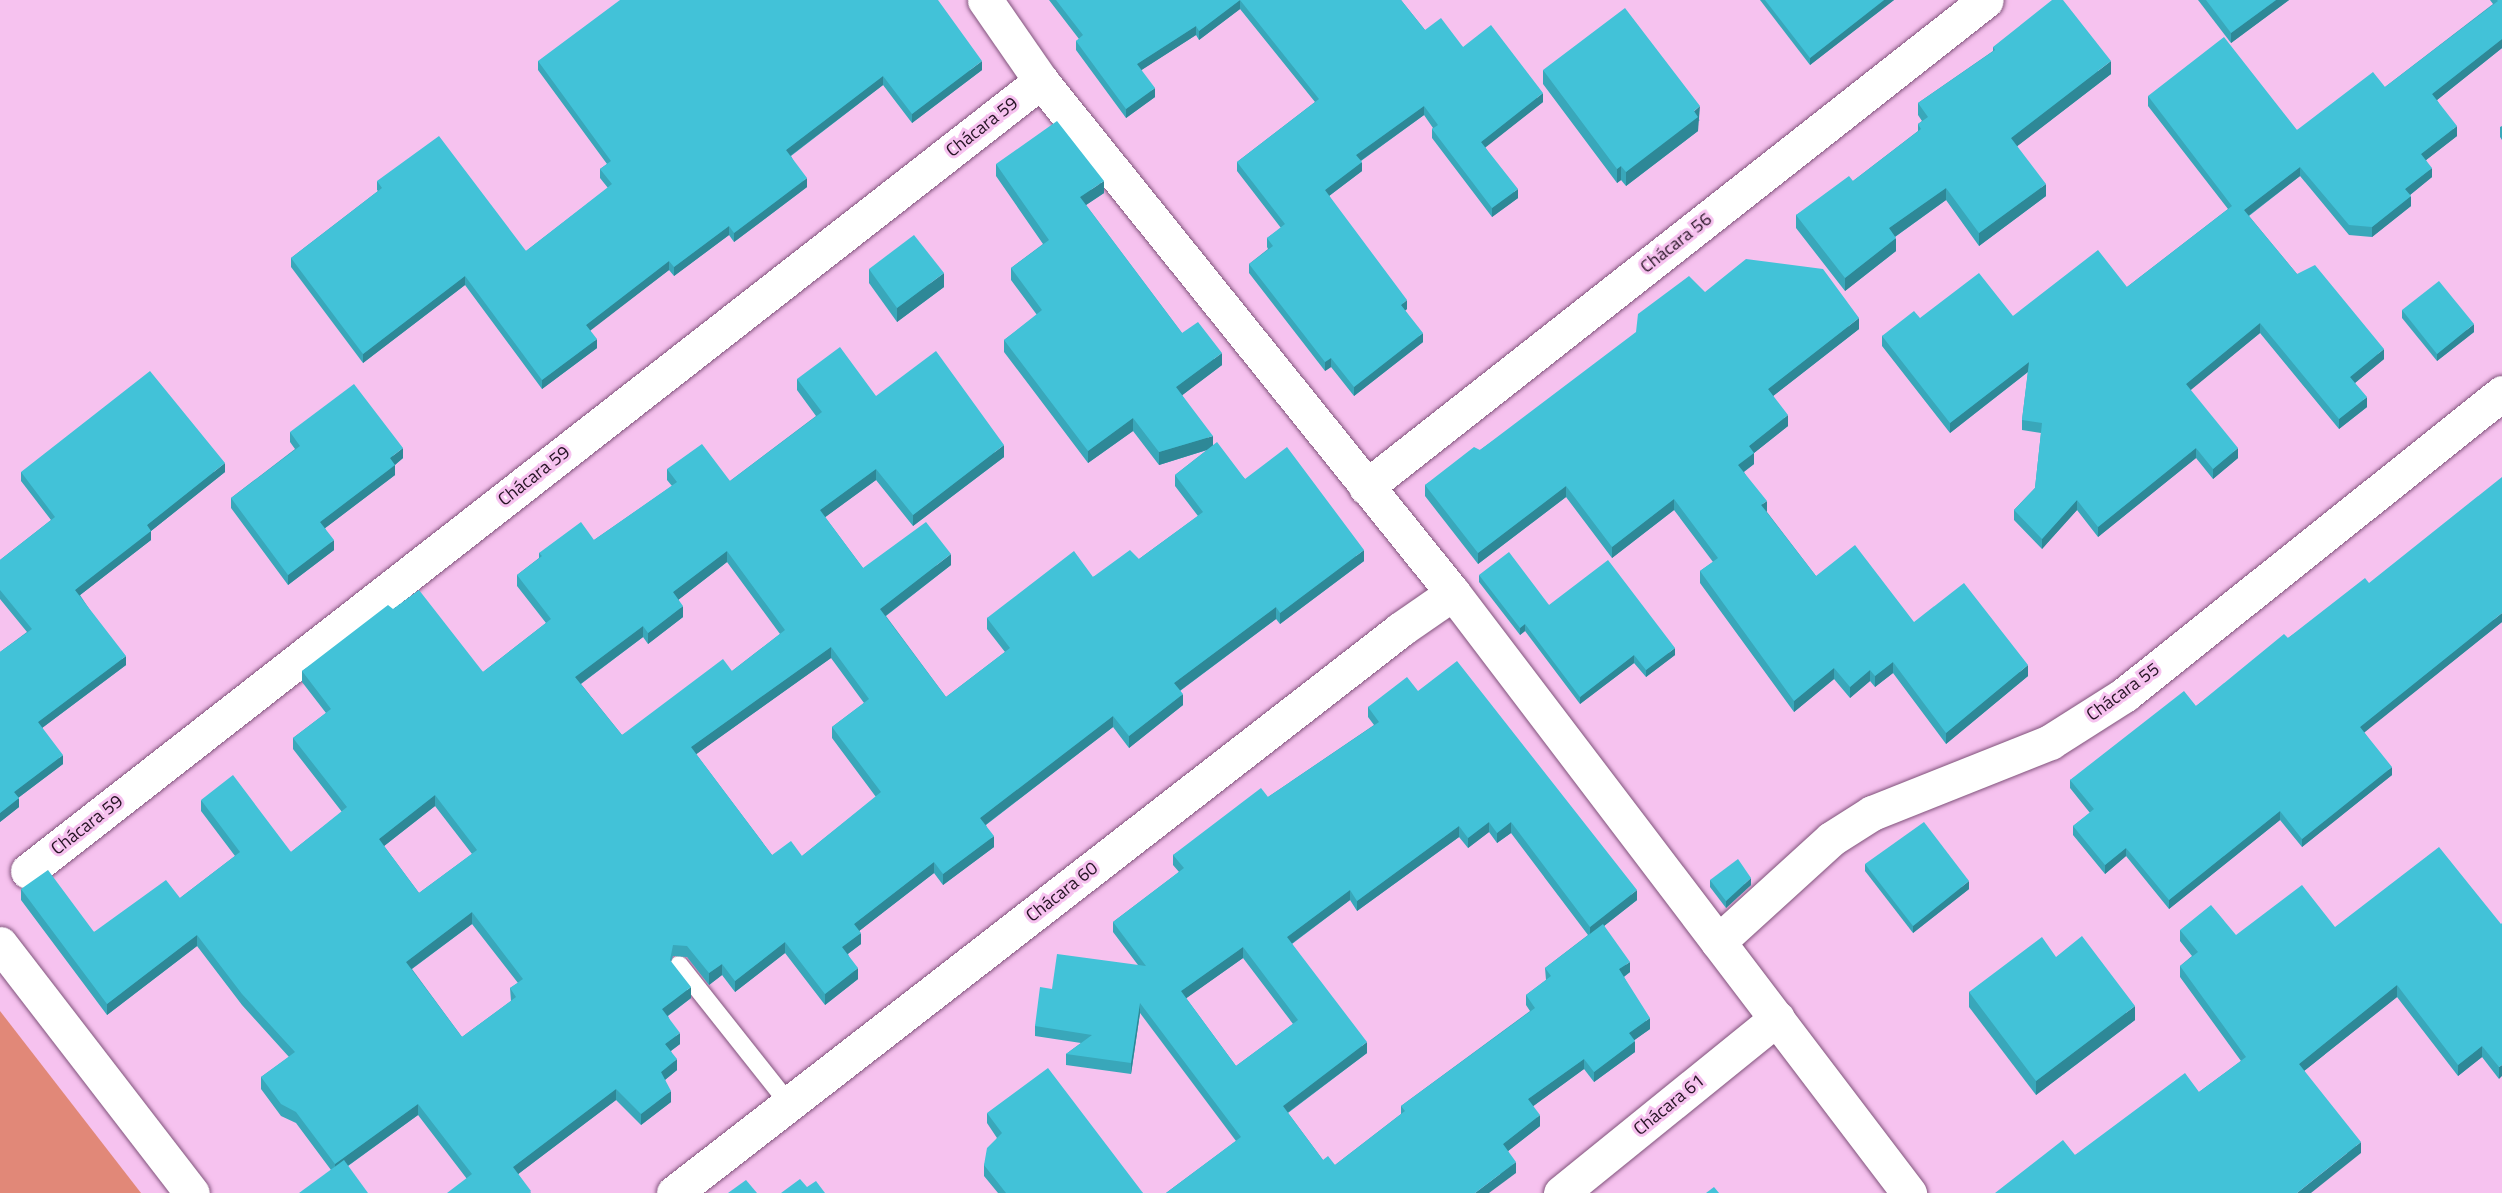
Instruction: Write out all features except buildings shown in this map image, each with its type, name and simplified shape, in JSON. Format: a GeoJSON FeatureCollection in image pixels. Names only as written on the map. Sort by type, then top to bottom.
{"type":"FeatureCollection","features":[{"type":"Feature","properties":{"kind":"street"},"geometry":{"type":"LineString","coordinates":[[985,0],[1041,81],[1453,593],[1909,1193]]}},
{"type":"Feature","properties":{"kind":"street","name":"Chácara 56"},"geometry":{"type":"LineString","coordinates":[[1366,487],[1986,0]]}},
{"type":"Feature","properties":{"kind":"street","name":"Chácara 59"},"geometry":{"type":"LineString","coordinates":[[28,871],[1041,81]]}},
{"type":"Feature","properties":{"kind":"street","name":"Chácara 55"},"geometry":{"type":"LineString","coordinates":[[1718,943],[1831,839],[1872,813],[2050,742],[2124,695],[2502,393]]}},
{"type":"Feature","properties":{"kind":"street","name":"Chácara 60"},"geometry":{"type":"LineString","coordinates":[[674,1193],[1453,593]]}},
{"type":"Feature","properties":{"kind":"street"},"geometry":{"type":"LineString","coordinates":[[0,944],[192,1193]]}},
{"type":"Feature","properties":{"kind":"street","name":"Chácara 61"},"geometry":{"type":"LineString","coordinates":[[1561,1193],[1777,1018]]}},
{"type":"Feature","properties":{"kind":"lane"},"geometry":{"type":"LineString","coordinates":[[679,965],[789,1104]]}},
{"type":"Feature","properties":{"kind":"shaded area"},"geometry":{"type":"Polygon","coordinates":[[[0,1011],[141,1193],[0,1193],[0,1011]]]}}]}
